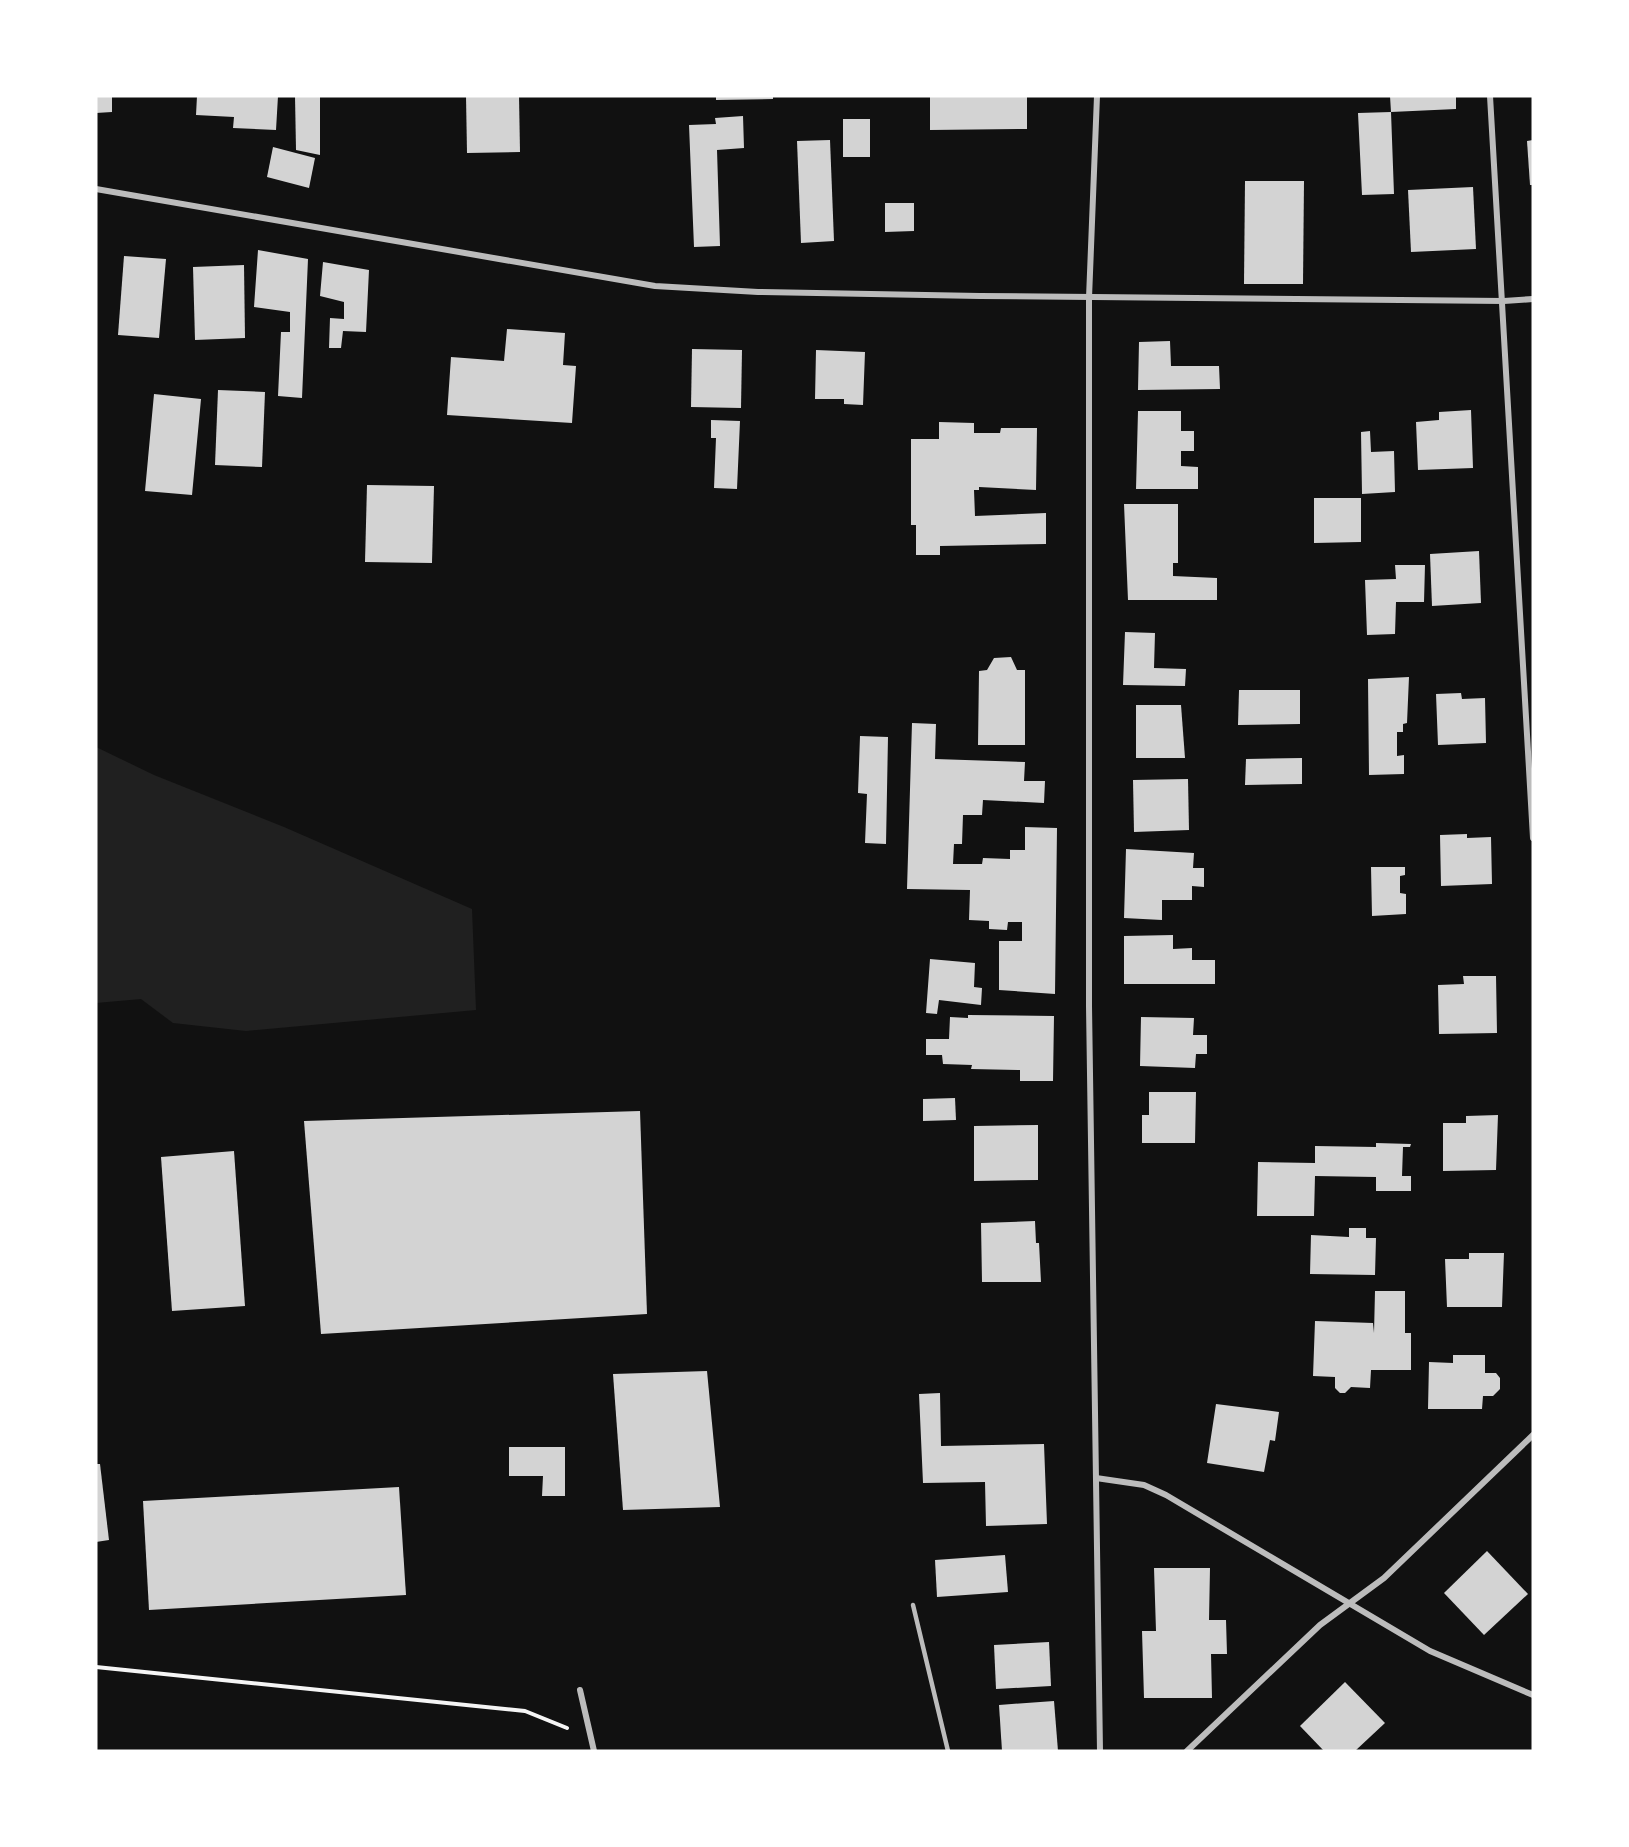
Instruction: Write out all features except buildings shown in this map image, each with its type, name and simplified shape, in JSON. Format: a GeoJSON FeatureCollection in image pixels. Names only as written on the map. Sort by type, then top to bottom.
{"type":"FeatureCollection","features":[{"type":"Feature","properties":{"kind":"street"},"geometry":{"type":"LineString","coordinates":[[1097,96],[1089,298],[1089,1006],[1100,1751]]}},
{"type":"Feature","properties":{"kind":"street"},"geometry":{"type":"LineString","coordinates":[[1490,96],[1533,838]]}},
{"type":"Feature","properties":{"kind":"street"},"geometry":{"type":"LineString","coordinates":[[96,189],[655,286],[758,292],[1089,298],[1503,301],[1533,298]]}},
{"type":"Feature","properties":{"kind":"street"},"geometry":{"type":"LineString","coordinates":[[1187,1751],[1346,1603],[1384,1578],[1533,1435]]}},
{"type":"Feature","properties":{"kind":"street"},"geometry":{"type":"LineString","coordinates":[[1096,1478],[1144,1485],[1166,1495],[1430,1651],[1533,1695]]}},
{"type":"Feature","properties":{"kind":"street"},"geometry":{"type":"LineString","coordinates":[[580,1690],[594,1751]]}},
{"type":"Feature","properties":{"kind":"lane"},"geometry":{"type":"LineString","coordinates":[[913,1605],[948,1751]]}},
{"type":"Feature","properties":{"kind":"path"},"geometry":{"type":"LineString","coordinates":[[96,1667],[525,1711],[591,1737]]}},
{"type":"Feature","properties":{"kind":"shaded area"},"geometry":{"type":"Polygon","coordinates":[[[96,747],[154,775],[284,827],[472,909],[476,1010],[246,1031],[173,1023],[141,999],[96,1003],[96,747]]]}}]}
